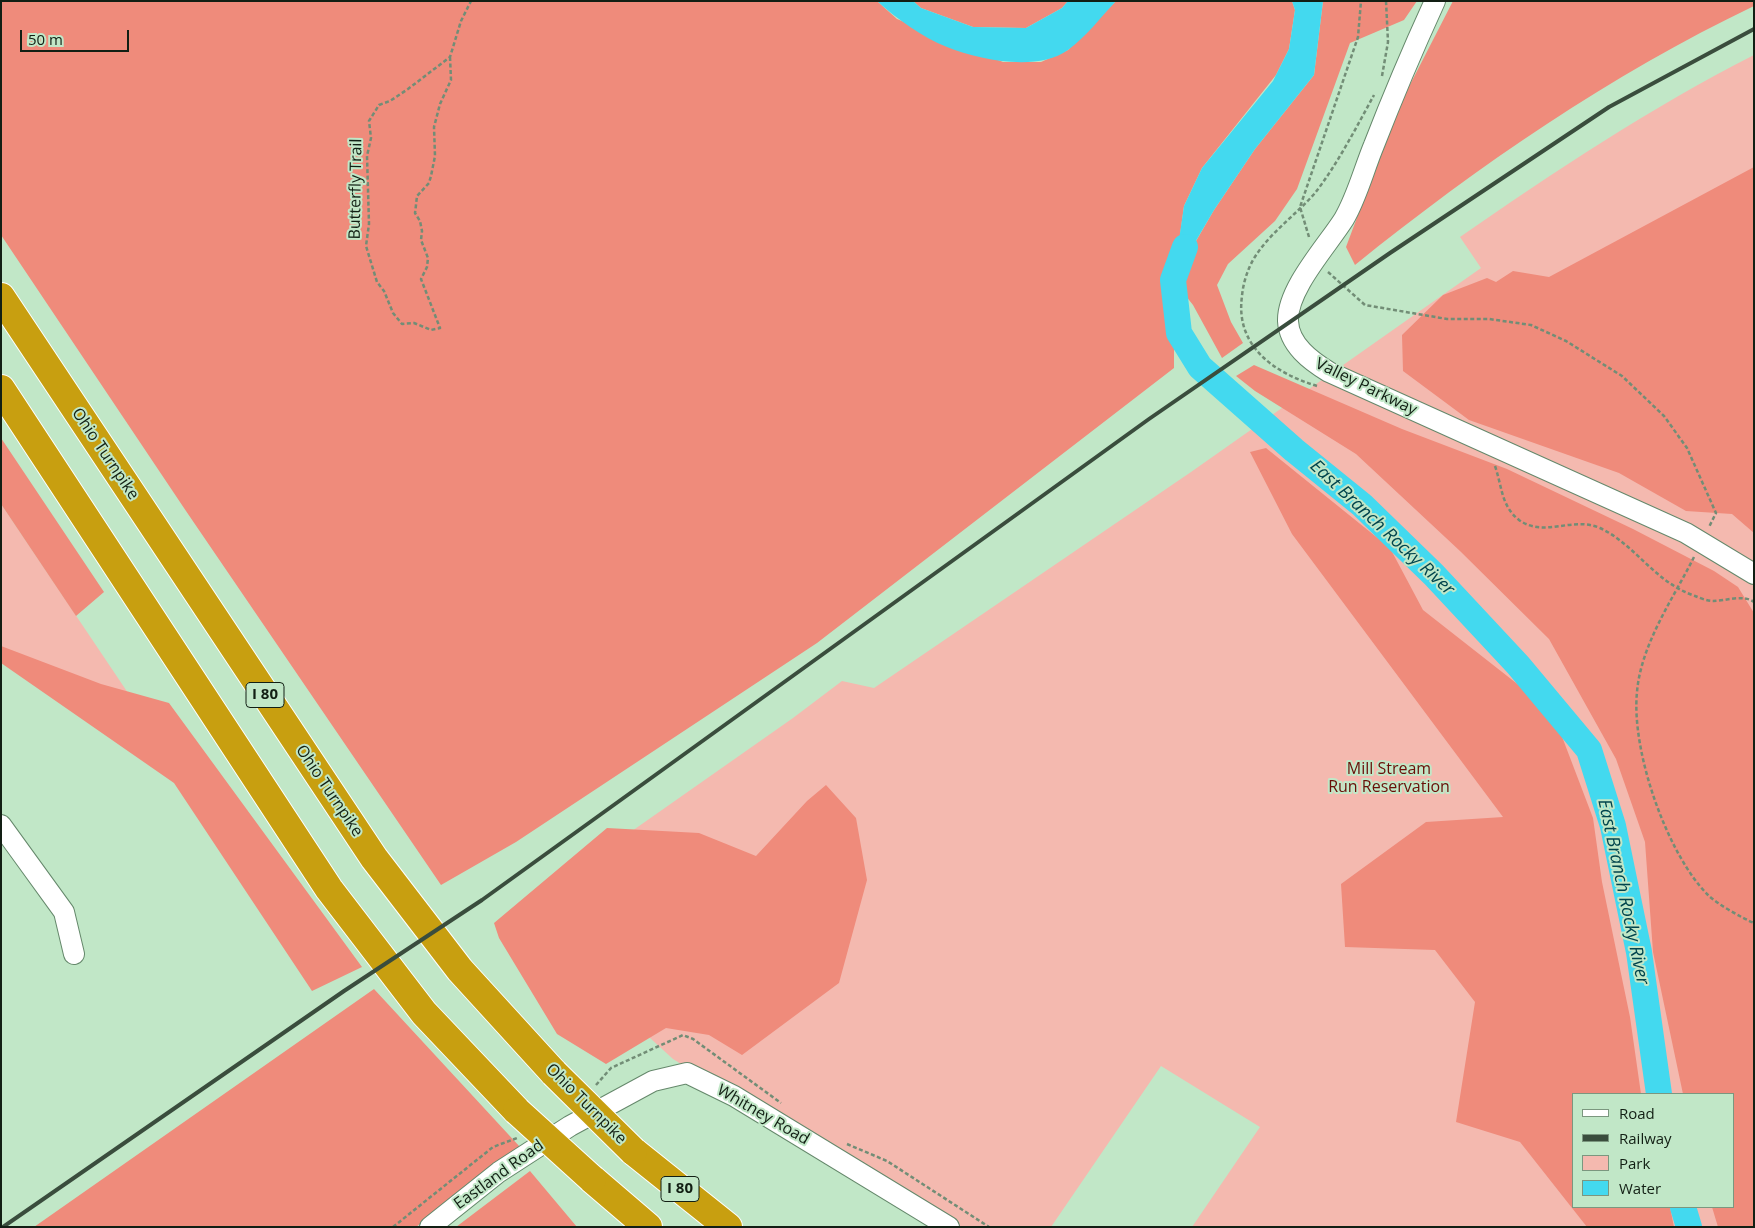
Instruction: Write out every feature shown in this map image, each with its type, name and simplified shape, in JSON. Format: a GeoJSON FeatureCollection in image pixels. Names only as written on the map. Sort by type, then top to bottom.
{"type":"FeatureCollection","features":[{"type":"Feature","properties":{"kind":"highway","name":"Ohio Turnpike"},"geometry":{"type":"LineString","coordinates":[[1,297],[374,858],[460,970],[554,1074],[633,1151],[728,1227]]}},
{"type":"Feature","properties":{"kind":"highway"},"geometry":{"type":"LineString","coordinates":[[1,388],[329,888],[424,1013],[518,1124],[592,1179],[648,1227]]}},
{"type":"Feature","properties":{"kind":"street","name":"Valley Parkway"},"geometry":{"type":"LineString","coordinates":[[1434,1],[1407,62],[1345,217],[1298,288],[1290,306],[1288,322],[1292,338],[1310,359],[1329,372],[1686,533],[1754,574]]}},
{"type":"Feature","properties":{"kind":"street"},"geometry":{"type":"LineString","coordinates":[[1,825],[64,912],[74,954]]}},
{"type":"Feature","properties":{"kind":"street","name":"Whitney Road"},"geometry":{"type":"LineString","coordinates":[[570,1126],[653,1081],[687,1073],[734,1096],[949,1227]]}},
{"type":"Feature","properties":{"kind":"street","name":"Eastland Road"},"geometry":{"type":"LineString","coordinates":[[430,1227],[499,1172],[570,1126]]}},
{"type":"Feature","properties":{"kind":"path","name":"Butterfly Trail"},"geometry":{"type":"LineString","coordinates":[[450,58],[390,101],[379,105],[369,121],[370,138],[367,167],[369,224],[366,246],[368,257],[377,282],[384,291],[398,320],[402,324],[414,323],[431,330],[440,328],[421,279],[427,267],[428,258],[421,240],[420,221],[415,213],[417,196],[429,183],[431,176],[435,156],[434,127],[440,104],[451,80],[450,58],[461,21],[471,1]]}},
{"type":"Feature","properties":{"kind":"path"},"geometry":{"type":"LineString","coordinates":[[1379,83],[1388,42],[1386,1]]}},
{"type":"Feature","properties":{"kind":"path"},"geometry":{"type":"LineString","coordinates":[[1322,388],[1269,362],[1249,342],[1243,330],[1241,318],[1243,286],[1253,261],[1262,247],[1315,192],[1324,180],[1376,91]]}},
{"type":"Feature","properties":{"kind":"path"},"geometry":{"type":"LineString","coordinates":[[1492,462],[1496,467],[1504,500],[1509,510],[1520,520],[1532,526],[1544,528],[1571,523],[1585,523],[1600,528],[1618,539],[1649,568],[1678,589],[1711,601],[1744,598],[1754,602]]}},
{"type":"Feature","properties":{"kind":"path"},"geometry":{"type":"LineString","coordinates":[[594,1087],[611,1068],[683,1035],[693,1039],[786,1107]]}},
{"type":"Feature","properties":{"kind":"path"},"geometry":{"type":"LineString","coordinates":[[393,1227],[493,1147],[518,1124]]}},
{"type":"Feature","properties":{"kind":"path"},"geometry":{"type":"LineString","coordinates":[[845,1143],[887,1161],[989,1227]]}},
{"type":"Feature","properties":{"kind":"green space","name":"Mill Stream Run Reservation"},"geometry":{"type":"Polygon","coordinates":[[[1754,55],[1754,1227],[1192,1227],[1260,1127],[1161,1066],[1051,1227],[946,1227],[673,1059],[638,1027],[528,904],[793,718],[842,681],[874,688],[1191,472],[1481,268],[1460,237],[1604,141],[1754,55]]]}},
{"type":"Feature","properties":{"kind":"green space"},"geometry":{"type":"Polygon","coordinates":[[[1,504],[165,748],[1,648],[1,504]]]}},
{"type":"Feature","properties":{"kind":"shaded area"},"geometry":{"type":"Polygon","coordinates":[[[1,1],[877,1],[897,19],[1003,62],[1041,62],[1068,50],[1116,1],[1292,1],[1295,10],[1289,49],[1276,75],[1202,168],[1184,206],[1174,279],[1214,210],[1255,149],[1314,75],[1323,1],[1417,1],[1404,20],[1350,43],[1297,189],[1275,221],[1228,264],[1217,285],[1231,322],[1243,343],[1222,358],[1193,305],[1174,281],[1174,368],[817,643],[516,842],[441,885],[186,511],[1,235],[1,1]]]}},
{"type":"Feature","properties":{"kind":"shaded area"},"geometry":{"type":"Polygon","coordinates":[[[913,1],[1068,1],[1062,8],[1026,28],[973,27],[921,8],[913,1]]]}},
{"type":"Feature","properties":{"kind":"shaded area"},"geometry":{"type":"Polygon","coordinates":[[[1453,1],[1754,1],[1754,6],[1648,62],[1547,124],[1449,192],[1355,265],[1346,247],[1398,108],[1453,1]]]}},
{"type":"Feature","properties":{"kind":"shaded area"},"geometry":{"type":"Polygon","coordinates":[[[1754,167],[1754,533],[1732,514],[1686,511],[1619,473],[1469,420],[1403,371],[1402,335],[1443,295],[1487,278],[1496,282],[1513,271],[1549,277],[1754,167]]]}},
{"type":"Feature","properties":{"kind":"shaded area"},"geometry":{"type":"Polygon","coordinates":[[[1254,365],[1402,429],[1507,469],[1633,529],[1714,571],[1738,587],[1754,613],[1754,1227],[1718,1227],[1712,1208],[1735,1208],[1735,1093],[1683,1093],[1653,952],[1645,842],[1616,759],[1549,639],[1460,551],[1356,454],[1255,391],[1236,376],[1254,365]]]}},
{"type":"Feature","properties":{"kind":"shaded area"},"geometry":{"type":"Polygon","coordinates":[[[1,438],[104,592],[76,616],[1,504],[1,438]]]}},
{"type":"Feature","properties":{"kind":"shaded area"},"geometry":{"type":"Polygon","coordinates":[[[1266,448],[1390,548],[1423,610],[1525,690],[1561,734],[1593,818],[1602,882],[1630,1017],[1641,1093],[1572,1093],[1572,1208],[1520,1142],[1456,1122],[1475,1002],[1435,950],[1345,947],[1341,884],[1426,822],[1503,817],[1292,534],[1250,452],[1266,448]]]}},
{"type":"Feature","properties":{"kind":"shaded area"},"geometry":{"type":"Polygon","coordinates":[[[1,646],[101,684],[169,703],[362,967],[312,991],[174,783],[1,663],[1,646]]]}},
{"type":"Feature","properties":{"kind":"shaded area"},"geometry":{"type":"Polygon","coordinates":[[[826,785],[856,818],[867,880],[839,983],[742,1055],[709,1035],[666,1028],[606,1064],[557,1034],[499,938],[494,923],[607,828],[699,833],[756,856],[807,801],[826,785]]]}},
{"type":"Feature","properties":{"kind":"shaded area"},"geometry":{"type":"Polygon","coordinates":[[[374,989],[520,1147],[416,1227],[34,1227],[374,989]]]}},
{"type":"Feature","properties":{"kind":"shaded area"},"geometry":{"type":"Polygon","coordinates":[[[530,1171],[577,1227],[456,1227],[530,1171]]]}},
{"type":"Feature","properties":{"kind":"shaded area"},"geometry":{"type":"Polygon","coordinates":[[[1572,1208],[1670,1208],[1674,1227],[1587,1227],[1572,1208]]]}},
{"type":"Feature","properties":{"kind":"water"},"geometry":{"type":"Polygon","coordinates":[[[877,1],[913,1],[921,8],[973,27],[1026,28],[1062,8],[1068,1],[1116,1],[1087,33],[1068,50],[1055,57],[1041,61],[1008,62],[975,56],[947,47],[910,27],[877,1]]]}},
{"type":"Feature","properties":{"kind":"water"},"geometry":{"type":"Polygon","coordinates":[[[1292,1],[1323,1],[1314,75],[1255,149],[1214,210],[1173,280],[1184,206],[1202,168],[1273,81],[1289,49],[1295,10],[1292,1]]]}},
{"type":"Feature","properties":{"kind":"waterway","name":"East Branch Rocky River"},"geometry":{"type":"LineString","coordinates":[[1185,247],[1173,280],[1179,333],[1200,367],[1294,450],[1362,505],[1434,575],[1518,665],[1589,750],[1613,826],[1639,952],[1659,1093]]}},
{"type":"Feature","properties":{"kind":"waterway","name":"East Branch Rocky River"},"geometry":{"type":"LineString","coordinates":[[1683,1208],[1689,1227]]}},
{"type":"Feature","properties":{"kind":"railway"},"geometry":{"type":"LineString","coordinates":[[3,1227],[344,991],[482,900],[1149,419],[1390,253],[1609,107],[1754,29]]}}]}
